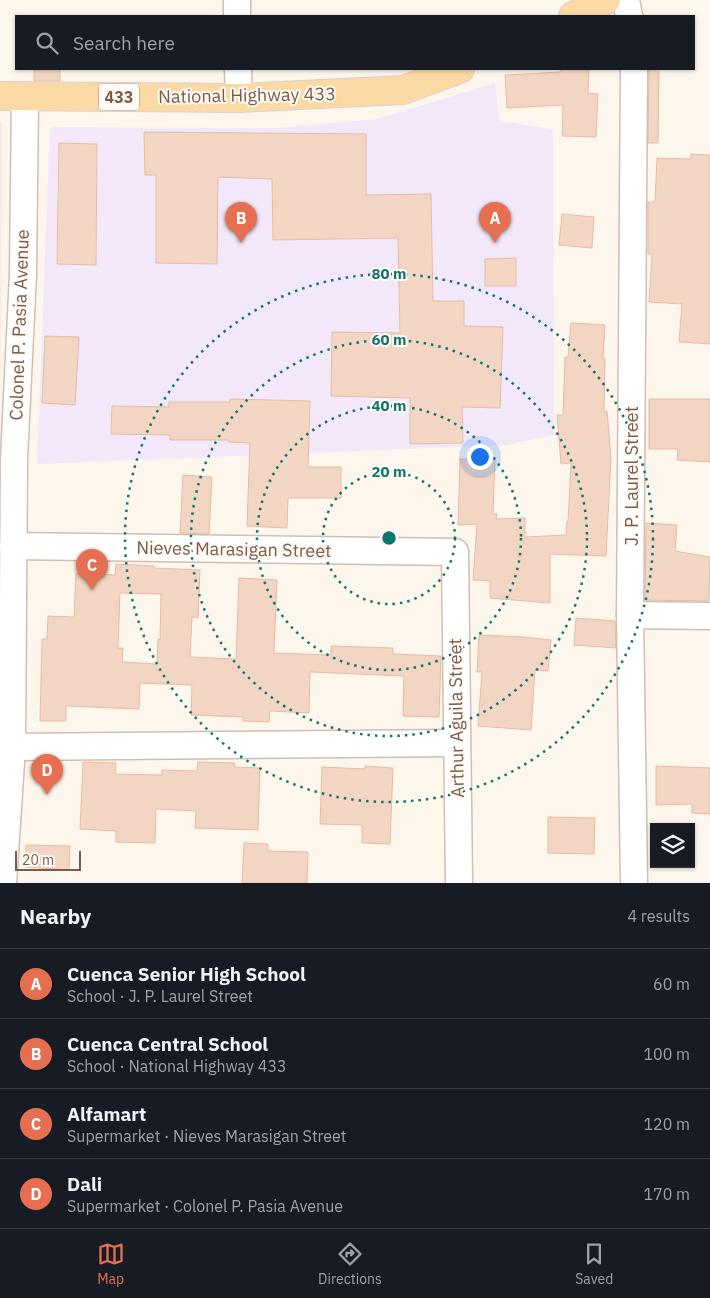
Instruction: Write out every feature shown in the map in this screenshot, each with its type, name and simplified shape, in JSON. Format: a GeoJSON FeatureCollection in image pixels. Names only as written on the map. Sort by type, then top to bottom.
{"type":"FeatureCollection","features":[{"type":"Feature","properties":{"kind":"main road"},"geometry":{"type":"LineString","coordinates":[[575,15],[606,0]]}},
{"type":"Feature","properties":{"kind":"main road","name":"National Highway 433"},"geometry":{"type":"LineString","coordinates":[[12,96],[239,98],[403,90],[457,70]]}},
{"type":"Feature","properties":{"kind":"street"},"geometry":{"type":"LineString","coordinates":[[237,0],[237,15]]}},
{"type":"Feature","properties":{"kind":"street"},"geometry":{"type":"LineString","coordinates":[[626,0],[629,15]]}},
{"type":"Feature","properties":{"kind":"street"},"geometry":{"type":"LineString","coordinates":[[238,70],[239,98]]}},
{"type":"Feature","properties":{"kind":"street","name":"J. P. Laurel Street"},"geometry":{"type":"LineString","coordinates":[[634,70],[630,615],[634,883]]}},
{"type":"Feature","properties":{"kind":"street","name":"Colonel P. Pasia Avenue"},"geometry":{"type":"LineString","coordinates":[[3,883],[12,746],[13,546],[7,459],[23,274],[12,96]]}},
{"type":"Feature","properties":{"kind":"street","name":"Nieves Marasigan Street"},"geometry":{"type":"LineString","coordinates":[[13,546],[455,552]]}},
{"type":"Feature","properties":{"kind":"street","name":"Arthur Aguila Street"},"geometry":{"type":"LineString","coordinates":[[455,552],[459,883]]}},
{"type":"Feature","properties":{"kind":"street"},"geometry":{"type":"LineString","coordinates":[[630,615],[710,616]]}},
{"type":"Feature","properties":{"kind":"street"},"geometry":{"type":"LineString","coordinates":[[12,746],[456,743]]}},
{"type":"Feature","properties":{"kind":"shaded area"},"geometry":{"type":"Polygon","coordinates":[[[495,83],[499,121],[553,129],[554,435],[507,445],[37,464],[50,127],[275,128],[377,119],[495,83]]]}},
{"type":"Feature","properties":{"kind":"shaded area"},"geometry":{"type":"Polygon","coordinates":[[[0,121],[2,121],[0,444],[0,121]]]}},
{"type":"Feature","properties":{"kind":"building"},"geometry":{"type":"Polygon","coordinates":[[[34,70],[60,70],[60,81],[34,81],[34,70]]]}},
{"type":"Feature","properties":{"kind":"building"},"geometry":{"type":"Polygon","coordinates":[[[561,70],[589,70],[588,93],[598,94],[596,137],[562,136],[563,105],[507,108],[505,75],[561,72],[561,70]]]}},
{"type":"Feature","properties":{"kind":"building"},"geometry":{"type":"Polygon","coordinates":[[[649,70],[659,70],[658,143],[648,143],[649,70]]]}},
{"type":"Feature","properties":{"kind":"building"},"geometry":{"type":"Polygon","coordinates":[[[144,132],[366,134],[366,195],[431,194],[433,301],[464,301],[464,326],[503,327],[500,408],[462,407],[463,443],[410,444],[410,398],[331,396],[332,332],[400,333],[398,238],[273,240],[272,179],[218,177],[217,264],[156,263],[156,175],[145,175],[144,132]]]}},
{"type":"Feature","properties":{"kind":"building"},"geometry":{"type":"Polygon","coordinates":[[[59,143],[97,144],[96,265],[57,264],[59,143]]]}},
{"type":"Feature","properties":{"kind":"building"},"geometry":{"type":"Polygon","coordinates":[[[691,154],[710,155],[710,344],[679,342],[682,304],[649,302],[652,254],[648,254],[648,202],[655,202],[657,158],[691,159],[691,154]]]}},
{"type":"Feature","properties":{"kind":"building"},"geometry":{"type":"Polygon","coordinates":[[[562,214],[594,217],[592,248],[559,245],[562,214]]]}},
{"type":"Feature","properties":{"kind":"building"},"geometry":{"type":"Polygon","coordinates":[[[516,258],[516,286],[485,286],[485,259],[516,258]]]}},
{"type":"Feature","properties":{"kind":"building"},"geometry":{"type":"Polygon","coordinates":[[[571,323],[605,325],[603,358],[605,358],[604,412],[607,411],[611,458],[606,556],[550,554],[550,603],[490,598],[490,581],[473,580],[477,524],[458,525],[460,459],[495,460],[493,514],[497,514],[496,519],[525,518],[525,537],[566,535],[571,463],[561,464],[557,415],[563,415],[565,357],[568,357],[571,323]]]}},
{"type":"Feature","properties":{"kind":"building"},"geometry":{"type":"Polygon","coordinates":[[[45,336],[79,337],[75,405],[42,403],[45,336]]]}},
{"type":"Feature","properties":{"kind":"building"},"geometry":{"type":"Polygon","coordinates":[[[230,399],[310,401],[308,467],[341,467],[341,498],[288,498],[287,528],[247,526],[250,443],[229,442],[229,440],[170,440],[170,435],[111,434],[112,406],[169,407],[169,402],[230,402],[230,399]]]}},
{"type":"Feature","properties":{"kind":"building"},"geometry":{"type":"Polygon","coordinates":[[[649,399],[710,399],[710,462],[677,460],[678,449],[649,449],[649,399]]]}},
{"type":"Feature","properties":{"kind":"building"},"geometry":{"type":"Polygon","coordinates":[[[183,475],[212,477],[209,534],[180,533],[183,475]]]}},
{"type":"Feature","properties":{"kind":"building"},"geometry":{"type":"Polygon","coordinates":[[[646,523],[677,525],[675,551],[710,557],[709,601],[645,600],[646,523]]]}},
{"type":"Feature","properties":{"kind":"building"},"geometry":{"type":"Polygon","coordinates":[[[116,564],[200,570],[198,618],[192,617],[190,657],[236,659],[239,578],[277,580],[274,653],[331,655],[331,646],[393,648],[393,654],[441,656],[439,717],[403,716],[404,676],[310,672],[309,713],[270,711],[269,722],[243,721],[243,717],[191,715],[192,685],[140,683],[139,709],[66,706],[66,721],[40,721],[42,639],[47,639],[48,616],[74,617],[76,573],[115,575],[116,564]],[[120,593],[118,648],[123,648],[122,662],[157,664],[158,639],[160,640],[161,594],[120,593]]]}},
{"type":"Feature","properties":{"kind":"building"},"geometry":{"type":"Polygon","coordinates":[[[576,618],[615,621],[616,648],[574,645],[576,618]]]}},
{"type":"Feature","properties":{"kind":"building"},"geometry":{"type":"Polygon","coordinates":[[[479,635],[551,640],[548,671],[535,670],[531,730],[478,726],[482,672],[477,672],[479,635]]]}},
{"type":"Feature","properties":{"kind":"building"},"geometry":{"type":"Polygon","coordinates":[[[83,762],[116,763],[115,774],[162,775],[162,770],[197,771],[198,762],[235,763],[234,767],[260,768],[258,830],[195,828],[196,811],[156,809],[155,843],[116,842],[116,831],[80,829],[83,762]]]}},
{"type":"Feature","properties":{"kind":"building"},"geometry":{"type":"Polygon","coordinates":[[[365,766],[393,768],[390,844],[362,843],[362,825],[320,824],[322,767],[365,769],[365,766]]]}},
{"type":"Feature","properties":{"kind":"building"},"geometry":{"type":"Polygon","coordinates":[[[656,766],[710,768],[710,814],[692,813],[692,804],[656,805],[656,766]]]}},
{"type":"Feature","properties":{"kind":"building"},"geometry":{"type":"Polygon","coordinates":[[[548,817],[595,818],[594,854],[548,853],[548,817]]]}},
{"type":"Feature","properties":{"kind":"building"},"geometry":{"type":"Polygon","coordinates":[[[244,843],[268,844],[268,851],[308,852],[307,883],[242,883],[244,843]]]}},
{"type":"Feature","properties":{"kind":"building"},"geometry":{"type":"Polygon","coordinates":[[[26,845],[70,846],[69,870],[25,867],[26,845]]]}},
{"type":"Feature","properties":{"kind":"place","name":"Cuenca Central School"},"geometry":{"type":"Point","coordinates":[241,243]}},
{"type":"Feature","properties":{"kind":"place","name":"Cuenca Senior High School"},"geometry":{"type":"Point","coordinates":[495,243]}},
{"type":"Feature","properties":{"kind":"place","name":"Alfamart"},"geometry":{"type":"Point","coordinates":[92,590]}},
{"type":"Feature","properties":{"kind":"place","name":"Dali"},"geometry":{"type":"Point","coordinates":[47,795]}}]}
